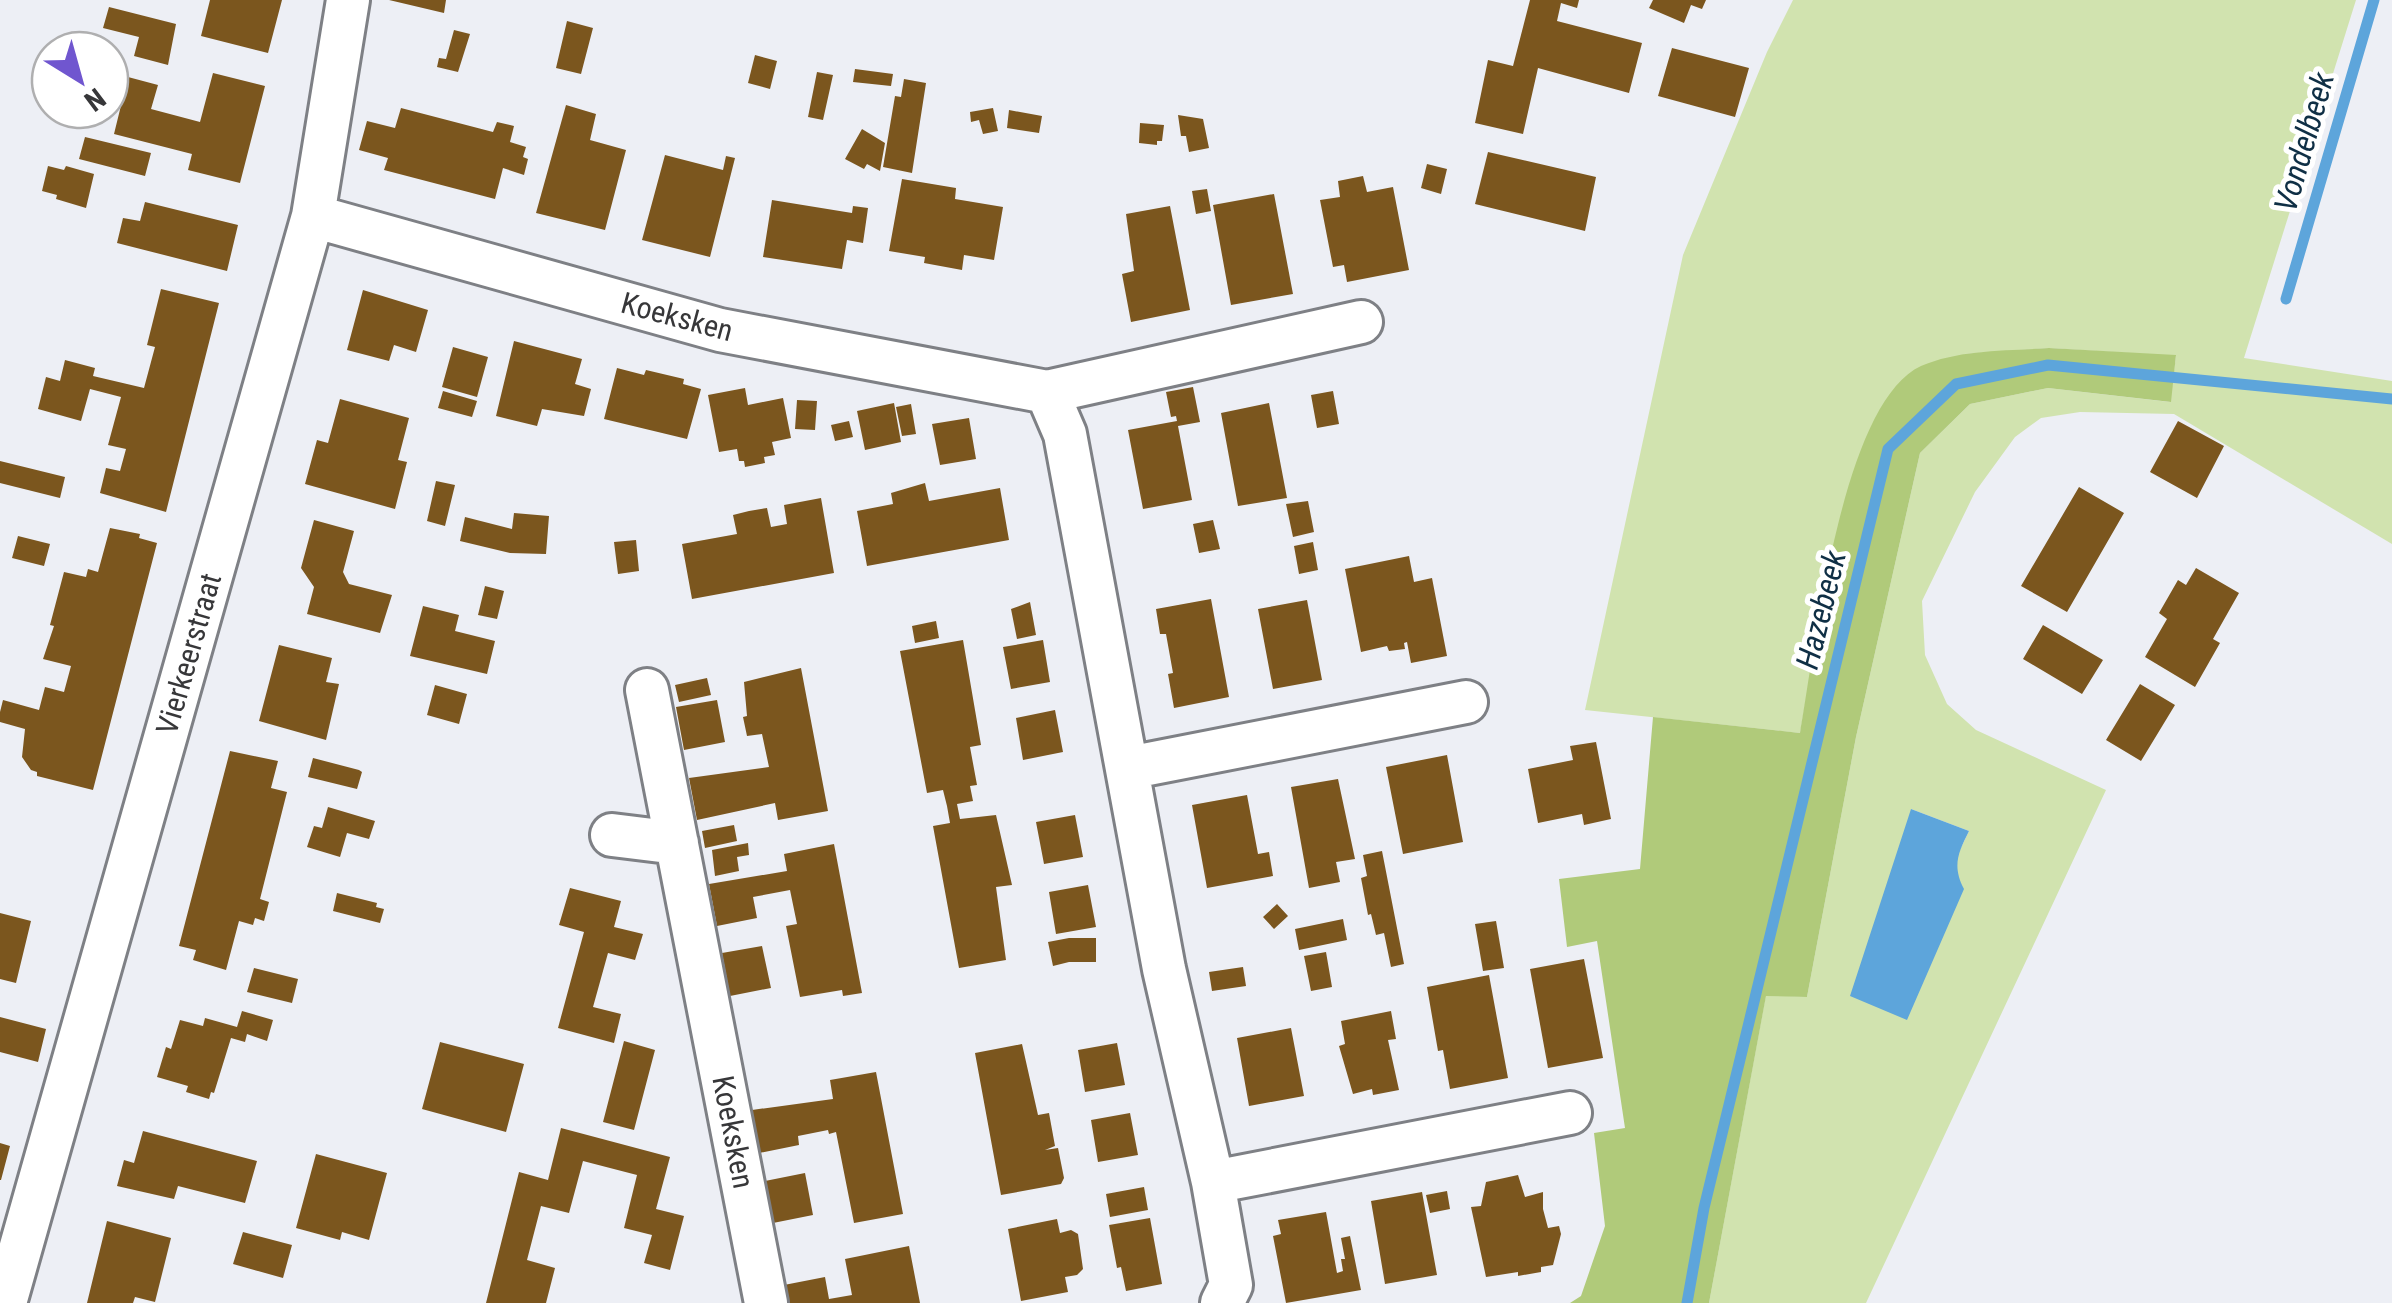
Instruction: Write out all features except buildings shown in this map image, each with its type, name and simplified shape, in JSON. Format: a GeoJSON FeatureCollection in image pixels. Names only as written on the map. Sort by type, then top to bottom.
{"type":"FeatureCollection","features":[{"type":"Feature","properties":{"kind":"street","name":"Vierkeerstraat"},"geometry":{"type":"LineString","coordinates":[[5,1303],[312,216],[348,0]]}},
{"type":"Feature","properties":{"kind":"street","name":"Koeksken"},"geometry":{"type":"LineString","coordinates":[[312,216],[720,330],[1046,392],[1361,322]]}},
{"type":"Feature","properties":{"kind":"street"},"geometry":{"type":"LineString","coordinates":[[1046,392],[1065,434],[1164,969],[1213,1182],[1231,1285],[1222,1303]]}},
{"type":"Feature","properties":{"kind":"street","name":"Koeksken"},"geometry":{"type":"LineString","coordinates":[[647,690],[766,1303]]}},
{"type":"Feature","properties":{"kind":"street"},"geometry":{"type":"LineString","coordinates":[[1128,768],[1466,702]]}},
{"type":"Feature","properties":{"kind":"street"},"geometry":{"type":"LineString","coordinates":[[612,834],[677,843]]}},
{"type":"Feature","properties":{"kind":"street"},"geometry":{"type":"LineString","coordinates":[[1213,1182],[1570,1112]]}},
{"type":"Feature","properties":{"kind":"green space"},"geometry":{"type":"Polygon","coordinates":[[[1793,0],[2356,0],[2244,358],[2392,381],[2392,544],[2174,414],[2080,412],[2041,418],[2015,437],[1975,492],[1922,601],[1925,655],[1947,704],[1976,730],[2106,790],[1866,1303],[1709,1303],[1766,995],[1807,997],[1856,737],[1920,453],[1970,404],[2048,388],[2170,402],[2176,356],[2049,348],[1965,354],[1833,548],[1800,733],[1585,710],[1683,255],[1767,52],[1793,0]],[[1911,809],[1957,875],[1956,858],[1969,831],[1911,809]]]}},
{"type":"Feature","properties":{"kind":"green space"},"geometry":{"type":"Polygon","coordinates":[[[2049,348],[2176,355],[2171,402],[2048,388],[1970,404],[1920,453],[1856,737],[1807,997],[1766,996],[1709,1303],[1570,1303],[1581,1296],[1605,1226],[1594,1133],[1625,1128],[1597,941],[1567,947],[1559,879],[1640,869],[1653,717],[1800,733],[1836,532],[1870,427],[1893,389],[1921,366],[1936,360],[2049,348]]]}},
{"type":"Feature","properties":{"kind":"water"},"geometry":{"type":"Polygon","coordinates":[[[1911,809],[1969,831],[1958,860],[1964,889],[1907,1020],[1850,996],[1911,809]]]}},
{"type":"Feature","properties":{"kind":"waterway","name":"Vondelbeek"},"geometry":{"type":"LineString","coordinates":[[2286,299],[2374,0]]}},
{"type":"Feature","properties":{"kind":"waterway","name":"Hazebeek"},"geometry":{"type":"LineString","coordinates":[[1687,1303],[1704,1208],[1888,449],[1956,384],[2048,365],[2392,399]]}}]}
